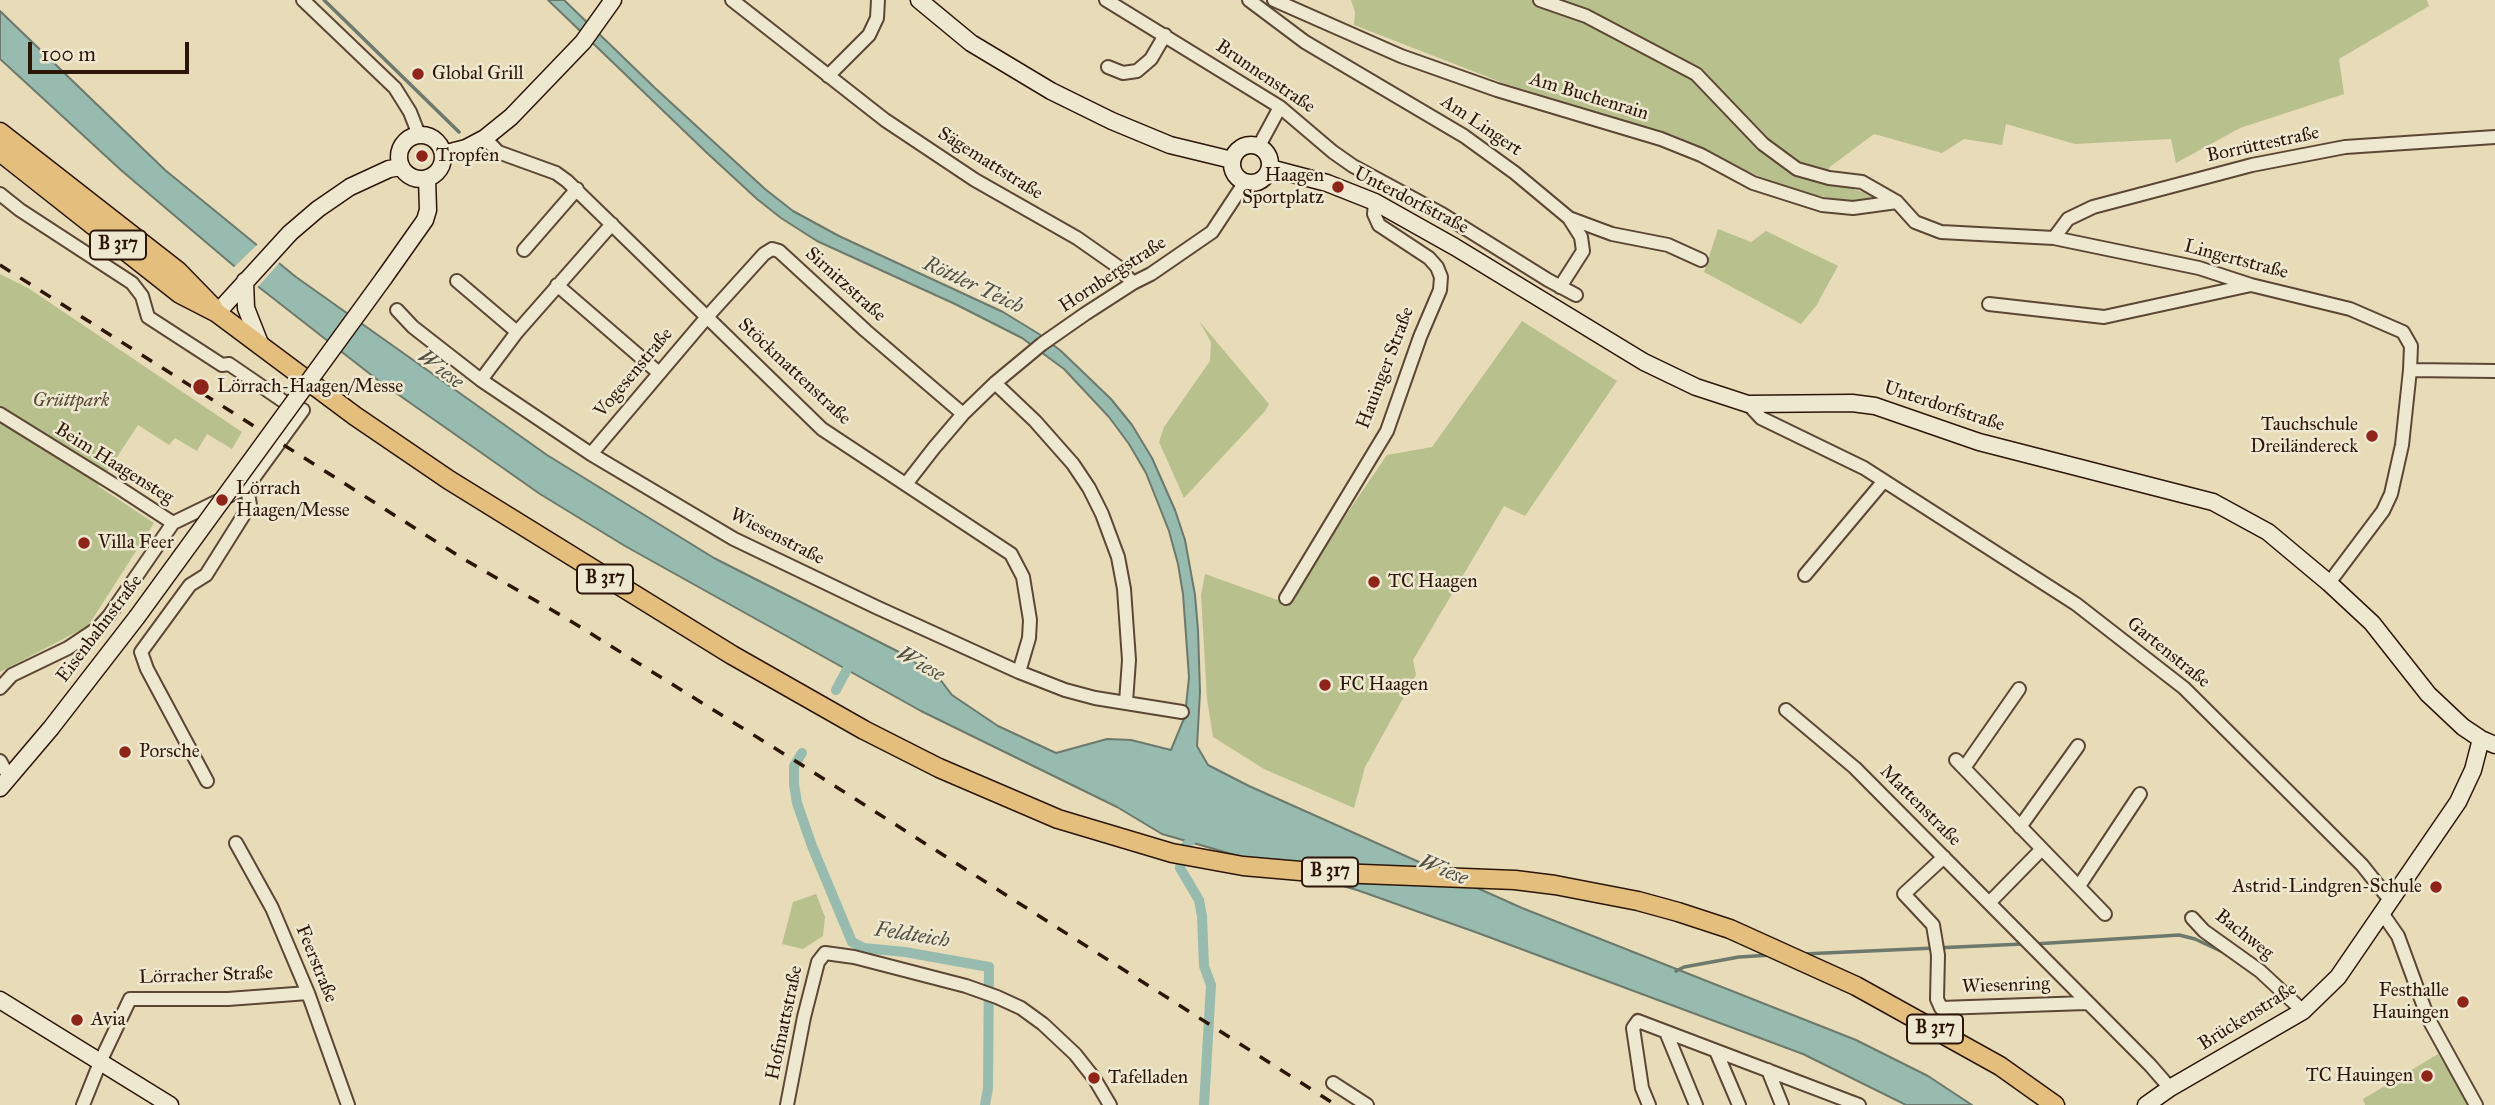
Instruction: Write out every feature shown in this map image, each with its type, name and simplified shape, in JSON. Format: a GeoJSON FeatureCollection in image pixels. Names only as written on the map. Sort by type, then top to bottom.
{"type":"FeatureCollection","features":[{"type":"Feature","properties":{"kind":"main road","name":"B 317"},"geometry":{"type":"LineString","coordinates":[[0,132],[178,271],[217,313]]}},
{"type":"Feature","properties":{"kind":"main road","name":"B 317"},"geometry":{"type":"LineString","coordinates":[[0,152],[180,294],[217,313],[355,416],[449,481],[720,648],[864,730],[939,768],[1027,807],[1095,831],[1172,853],[1243,866],[1312,872],[1474,877],[1555,885],[1638,901],[1678,912],[1730,929],[1856,986],[2000,1066],[2055,1105]]}},
{"type":"Feature","properties":{"kind":"street"},"geometry":{"type":"LineString","coordinates":[[303,0],[391,84],[410,111],[419,135]]}},
{"type":"Feature","properties":{"kind":"street"},"geometry":{"type":"LineString","coordinates":[[443,154],[466,148],[485,138],[534,95],[583,42],[613,0]]}},
{"type":"Feature","properties":{"kind":"street","name":"Sägemattstraße"},"geometry":{"type":"LineString","coordinates":[[732,0],[885,120],[975,180],[1085,243],[1117,266],[1133,283]]}},
{"type":"Feature","properties":{"kind":"street"},"geometry":{"type":"LineString","coordinates":[[828,76],[869,35],[877,18],[878,0]]}},
{"type":"Feature","properties":{"kind":"street"},"geometry":{"type":"LineString","coordinates":[[919,0],[971,43],[1051,91],[1112,121],[1170,145],[1233,159]]}},
{"type":"Feature","properties":{"kind":"street","name":"Brunnenstraße"},"geometry":{"type":"LineString","coordinates":[[1107,0],[1280,107],[1353,166],[1442,214],[1560,287]]}},
{"type":"Feature","properties":{"kind":"street","name":"Am Lingert"},"geometry":{"type":"LineString","coordinates":[[1249,0],[1305,42],[1464,136],[1516,173],[1569,218],[1612,234],[1668,245],[1701,260]]}},
{"type":"Feature","properties":{"kind":"street","name":"Am Buchenrain"},"geometry":{"type":"LineString","coordinates":[[1274,0],[1401,56],[1497,90],[1661,139],[1700,155],[1753,183],[1822,205],[1853,208],[1897,202]]}},
{"type":"Feature","properties":{"kind":"street","name":"Lingertstraße"},"geometry":{"type":"LineString","coordinates":[[1540,0],[1586,16],[1696,74],[1763,144],[1797,169],[1829,178],[1862,182],[1897,202],[1915,222],[1941,232],[2054,238],[2199,268],[2251,285],[2350,309],[2403,332],[2411,346],[2410,370],[2402,445],[2391,494],[2383,511],[2329,583]]}},
{"type":"Feature","properties":{"kind":"street"},"geometry":{"type":"LineString","coordinates":[[1108,67],[1123,73],[1137,71],[1151,59],[1165,35]]}},
{"type":"Feature","properties":{"kind":"street"},"geometry":{"type":"LineString","coordinates":[[1259,146],[1280,107]]}},
{"type":"Feature","properties":{"kind":"street"},"geometry":{"type":"LineString","coordinates":[[419,135],[435,139],[443,154],[440,169],[427,178],[412,177],[401,167],[399,153],[406,140],[419,135]]}},
{"type":"Feature","properties":{"kind":"street","name":"Borrüttestraße"},"geometry":{"type":"LineString","coordinates":[[2054,238],[2068,219],[2093,207],[2252,165],[2345,147],[2495,137]]}},
{"type":"Feature","properties":{"kind":"street","name":"Stöckmattenstraße"},"geometry":{"type":"LineString","coordinates":[[485,138],[498,152],[556,173],[577,189],[822,429],[1005,548],[1017,561],[1023,577],[1030,620],[1029,638],[1019,672]]}},
{"type":"Feature","properties":{"kind":"street"},"geometry":{"type":"LineString","coordinates":[[1242,146],[1259,146],[1266,151],[1270,159],[1270,168],[1261,181],[1245,182],[1237,177],[1233,169],[1233,159],[1242,146]]}},
{"type":"Feature","properties":{"kind":"street"},"geometry":{"type":"LineString","coordinates":[[217,313],[241,291],[290,233],[317,209],[350,187],[389,169],[401,167]]}},
{"type":"Feature","properties":{"kind":"street","name":"Unterdorfstraße"},"geometry":{"type":"LineString","coordinates":[[1270,168],[1327,183],[1375,202],[1455,247],[1644,362],[1687,383],[1748,404],[1826,403],[1875,406],[1979,442],[2213,502],[2268,532],[2329,583],[2372,623],[2428,694],[2463,727],[2488,742]]}},
{"type":"Feature","properties":{"kind":"street","name":"Eisenbahnstraße"},"geometry":{"type":"LineString","coordinates":[[4,783],[137,617],[384,278],[425,219],[428,209],[427,178]]}},
{"type":"Feature","properties":{"kind":"street","name":"Hornbergstraße"},"geometry":{"type":"LineString","coordinates":[[906,484],[963,414],[995,383],[1055,335],[1212,232],[1245,182]]}},
{"type":"Feature","properties":{"kind":"street"},"geometry":{"type":"LineString","coordinates":[[524,250],[577,189]]}},
{"type":"Feature","properties":{"kind":"street","name":"Beim Haagensteg"},"geometry":{"type":"LineString","coordinates":[[0,194],[132,283],[142,296],[148,317],[222,365],[229,364],[283,401],[303,410],[247,487],[173,523],[98,628],[68,648],[12,675],[0,688]]}},
{"type":"Feature","properties":{"kind":"street","name":"Hauinger Straße"},"geometry":{"type":"LineString","coordinates":[[1286,598],[1387,431],[1440,290],[1441,277],[1437,267],[1429,258],[1379,225],[1374,214],[1375,202]]}},
{"type":"Feature","properties":{"kind":"street"},"geometry":{"type":"LineString","coordinates":[[1569,218],[1581,237],[1583,251],[1560,287],[1576,295]]}},
{"type":"Feature","properties":{"kind":"street"},"geometry":{"type":"LineString","coordinates":[[481,380],[517,332],[612,224]]}},
{"type":"Feature","properties":{"kind":"street","name":"Sirnitzstraße"},"geometry":{"type":"LineString","coordinates":[[707,317],[764,254],[772,249],[779,251],[866,331],[963,414]]}},
{"type":"Feature","properties":{"kind":"street"},"geometry":{"type":"LineString","coordinates":[[457,281],[517,332]]}},
{"type":"Feature","properties":{"kind":"street"},"geometry":{"type":"LineString","coordinates":[[557,285],[659,373]]}},
{"type":"Feature","properties":{"kind":"street"},"geometry":{"type":"LineString","coordinates":[[1989,304],[2104,317],[2251,285]]}},
{"type":"Feature","properties":{"kind":"street"},"geometry":{"type":"LineString","coordinates":[[241,291],[261,346]]}},
{"type":"Feature","properties":{"kind":"street","name":"Wiesenstraße"},"geometry":{"type":"LineString","coordinates":[[397,310],[413,327],[481,380],[591,454],[734,539],[876,607],[1065,690],[1095,698],[1182,712]]}},
{"type":"Feature","properties":{"kind":"street","name":"Vogesenstraße"},"geometry":{"type":"LineString","coordinates":[[591,454],[707,317]]}},
{"type":"Feature","properties":{"kind":"street"},"geometry":{"type":"LineString","coordinates":[[2410,370],[2495,371]]}},
{"type":"Feature","properties":{"kind":"street"},"geometry":{"type":"LineString","coordinates":[[995,383],[1055,442],[1073,464],[1089,488],[1111,535],[1124,589],[1127,620],[1129,660],[1126,702]]}},
{"type":"Feature","properties":{"kind":"street","name":"Gartenstraße"},"geometry":{"type":"LineString","coordinates":[[1748,404],[1761,418],[1831,451],[1884,482],[2076,604],[2184,688],[2362,865],[2386,907]]}},
{"type":"Feature","properties":{"kind":"street","name":"Beim Haagensteg"},"geometry":{"type":"LineString","coordinates":[[0,414],[173,523]]}},
{"type":"Feature","properties":{"kind":"street"},"geometry":{"type":"LineString","coordinates":[[1805,575],[1884,482]]}},
{"type":"Feature","properties":{"kind":"street"},"geometry":{"type":"LineString","coordinates":[[207,781],[147,669],[141,652],[190,585],[206,575],[250,505],[247,487]]}},
{"type":"Feature","properties":{"kind":"street"},"geometry":{"type":"LineString","coordinates":[[2019,689],[1960,764],[2105,914]]}},
{"type":"Feature","properties":{"kind":"street","name":"Mattenstraße"},"geometry":{"type":"LineString","coordinates":[[1786,710],[1855,768],[2022,937]]}},
{"type":"Feature","properties":{"kind":"street","name":"Brückenstraße"},"geometry":{"type":"LineString","coordinates":[[2161,1099],[2303,1011],[2338,977],[2458,802],[2488,742]]}},
{"type":"Feature","properties":{"kind":"street"},"geometry":{"type":"LineString","coordinates":[[2020,827],[2078,746]]}},
{"type":"Feature","properties":{"kind":"street"},"geometry":{"type":"LineString","coordinates":[[0,761],[4,783]]}},
{"type":"Feature","properties":{"kind":"street"},"geometry":{"type":"LineString","coordinates":[[2079,886],[2140,794]]}},
{"type":"Feature","properties":{"kind":"street","name":"Feerstraße"},"geometry":{"type":"LineString","coordinates":[[236,843],[272,908],[308,993],[348,1105]]}},
{"type":"Feature","properties":{"kind":"street"},"geometry":{"type":"LineString","coordinates":[[1989,903],[2041,850]]}},
{"type":"Feature","properties":{"kind":"street","name":"Wiesenring"},"geometry":{"type":"LineString","coordinates":[[1944,857],[1904,894],[1933,925],[1937,949],[1937,999],[1941,1008],[2086,1003]]}},
{"type":"Feature","properties":{"kind":"street"},"geometry":{"type":"LineString","coordinates":[[2386,907],[2428,1018],[2476,1105]]}},
{"type":"Feature","properties":{"kind":"street","name":"Bachweg"},"geometry":{"type":"LineString","coordinates":[[2192,918],[2204,931],[2260,971],[2303,1011]]}},
{"type":"Feature","properties":{"kind":"street","name":"Wiesenring"},"geometry":{"type":"LineString","coordinates":[[2022,937],[2150,1065],[2161,1099]]}},
{"type":"Feature","properties":{"kind":"street","name":"Hofmattstraße"},"geometry":{"type":"LineString","coordinates":[[787,1105],[804,1017],[818,962],[825,953],[854,957],[979,990],[1021,1008],[1076,1054],[1110,1105]]}},
{"type":"Feature","properties":{"kind":"street","name":"Lörracher Straße"},"geometry":{"type":"LineString","coordinates":[[83,1105],[130,999],[229,999],[308,993]]}},
{"type":"Feature","properties":{"kind":"street"},"geometry":{"type":"LineString","coordinates":[[0,1000],[170,1105]]}},
{"type":"Feature","properties":{"kind":"street"},"geometry":{"type":"LineString","coordinates":[[1649,1105],[1642,1088],[1633,1028],[1638,1021],[1859,1105]]}},
{"type":"Feature","properties":{"kind":"street"},"geometry":{"type":"LineString","coordinates":[[1666,1032],[1696,1105]]}},
{"type":"Feature","properties":{"kind":"street"},"geometry":{"type":"LineString","coordinates":[[1716,1051],[1739,1105]]}},
{"type":"Feature","properties":{"kind":"street"},"geometry":{"type":"LineString","coordinates":[[1768,1070],[1782,1105]]}},
{"type":"Feature","properties":{"kind":"street"},"geometry":{"type":"LineString","coordinates":[[1334,1083],[1367,1105]]}},
{"type":"Feature","properties":{"kind":"street"},"geometry":{"type":"LineString","coordinates":[[1821,1091],[1826,1105]]}},
{"type":"Feature","properties":{"kind":"green space"},"geometry":{"type":"Polygon","coordinates":[[[1351,0],[2427,0],[2429,6],[2339,59],[2344,94],[2240,128],[2176,163],[2171,139],[2075,144],[2006,124],[2002,145],[1964,139],[1942,153],[1874,134],[1831,166],[1820,179],[1879,197],[1851,201],[1814,195],[1770,182],[1676,136],[1506,84],[1354,25],[1355,12],[1351,0]]]}},
{"type":"Feature","properties":{"kind":"green space"},"geometry":{"type":"Polygon","coordinates":[[[1718,229],[1751,242],[1766,231],[1838,266],[1816,306],[1801,324],[1704,272],[1718,229]]]}},
{"type":"Feature","properties":{"kind":"green space","name":"Grüttpark"},"geometry":{"type":"Polygon","coordinates":[[[0,274],[28,288],[242,432],[232,449],[207,434],[197,451],[175,438],[169,445],[138,425],[98,486],[154,523],[88,626],[0,672],[0,274]]]}},
{"type":"Feature","properties":{"kind":"green space"},"geometry":{"type":"Polygon","coordinates":[[[1199,321],[1269,404],[1184,498],[1159,442],[1164,427],[1210,361],[1211,342],[1199,321]]]}},
{"type":"Feature","properties":{"kind":"green space"},"geometry":{"type":"Polygon","coordinates":[[[1522,321],[1617,381],[1525,516],[1504,506],[1413,660],[1416,675],[1365,767],[1354,808],[1264,769],[1213,737],[1207,699],[1201,595],[1205,574],[1286,603],[1387,455],[1432,447],[1522,321]]]}},
{"type":"Feature","properties":{"kind":"green space"},"geometry":{"type":"Polygon","coordinates":[[[816,894],[825,917],[823,936],[803,949],[782,944],[793,902],[816,894]]]}},
{"type":"Feature","properties":{"kind":"green space","name":"TC Hauingen"},"geometry":{"type":"Polygon","coordinates":[[[2438,1054],[2470,1105],[2365,1105],[2363,1099],[2438,1054]]]}},
{"type":"Feature","properties":{"kind":"water"},"geometry":{"type":"Polygon","coordinates":[[[548,0],[564,0],[655,88],[765,189],[793,211],[839,236],[1003,312],[1061,351],[1111,399],[1132,425],[1152,458],[1185,540],[1198,630],[1200,692],[1197,746],[1208,765],[1249,786],[1522,908],[1856,1040],[1928,1076],[1972,1105],[1906,1105],[1803,1054],[1478,933],[1357,890],[1162,834],[1117,807],[921,711],[625,546],[540,494],[379,381],[260,288],[122,171],[0,59],[0,11],[165,170],[296,277],[547,455],[714,558],[899,652],[939,678],[952,695],[998,726],[1056,753],[1107,739],[1131,740],[1171,750],[1185,716],[1189,677],[1178,564],[1169,531],[1146,473],[1109,417],[1064,369],[1022,338],[817,241],[781,218],[706,152],[548,0]]]}},
{"type":"Feature","properties":{"kind":"pier"},"geometry":{"type":"Polygon","coordinates":[[[259,243],[281,261],[256,289],[232,269],[259,243]]]}},
{"type":"Feature","properties":{"kind":"waterway"},"geometry":{"type":"LineString","coordinates":[[324,0],[459,132]]}},
{"type":"Feature","properties":{"kind":"waterway","name":"Feldteich"},"geometry":{"type":"LineString","coordinates":[[836,690],[853,658]]}},
{"type":"Feature","properties":{"kind":"waterway","name":"Feldteich"},"geometry":{"type":"LineString","coordinates":[[802,753],[794,766],[797,803],[852,942],[864,948],[905,952],[989,967],[988,1088],[985,1105]]}},
{"type":"Feature","properties":{"kind":"waterway"},"geometry":{"type":"LineString","coordinates":[[1191,829],[1192,839],[1182,850],[1180,868],[1199,900],[1204,966],[1211,985],[1204,1105]]}},
{"type":"Feature","properties":{"kind":"waterway"},"geometry":{"type":"LineString","coordinates":[[2034,944],[2179,935],[2195,939],[2225,953]]}},
{"type":"Feature","properties":{"kind":"waterway"},"geometry":{"type":"LineString","coordinates":[[1803,954],[2023,944]]}},
{"type":"Feature","properties":{"kind":"waterway"},"geometry":{"type":"LineString","coordinates":[[1676,971],[1684,967],[1739,957],[1771,955]]}},
{"type":"Feature","properties":{"kind":"railway"},"geometry":{"type":"LineString","coordinates":[[0,265],[462,558],[569,620],[805,767],[1336,1105]]}},
{"type":"Feature","properties":{"kind":"place","name":"Global Grill"},"geometry":{"type":"Point","coordinates":[418,74]}},
{"type":"Feature","properties":{"kind":"place","name":"Tropfen"},"geometry":{"type":"Point","coordinates":[422,156]}},
{"type":"Feature","properties":{"kind":"place","name":"Haagen Sportplatz"},"geometry":{"type":"Point","coordinates":[1338,187]}},
{"type":"Feature","properties":{"kind":"place","name":"Lörrach-Haagen/Messe"},"geometry":{"type":"Point","coordinates":[201,387]}},
{"type":"Feature","properties":{"kind":"place","name":"Tauchschule Dreiländereck"},"geometry":{"type":"Point","coordinates":[2372,436]}},
{"type":"Feature","properties":{"kind":"place","name":"Lörrach Haagen/Messe"},"geometry":{"type":"Point","coordinates":[222,500]}},
{"type":"Feature","properties":{"kind":"place","name":"Villa Feer"},"geometry":{"type":"Point","coordinates":[84,543]}},
{"type":"Feature","properties":{"kind":"place","name":"TC Haagen"},"geometry":{"type":"Point","coordinates":[1374,582]}},
{"type":"Feature","properties":{"kind":"place","name":"FC Haagen"},"geometry":{"type":"Point","coordinates":[1325,685]}},
{"type":"Feature","properties":{"kind":"place","name":"Porsche"},"geometry":{"type":"Point","coordinates":[125,752]}},
{"type":"Feature","properties":{"kind":"place","name":"Astrid-Lindgren-Schule"},"geometry":{"type":"Point","coordinates":[2436,887]}},
{"type":"Feature","properties":{"kind":"place","name":"Festhalle Hauingen"},"geometry":{"type":"Point","coordinates":[2463,1002]}},
{"type":"Feature","properties":{"kind":"place","name":"Avia"},"geometry":{"type":"Point","coordinates":[77,1020]}},
{"type":"Feature","properties":{"kind":"place","name":"TC Hauingen"},"geometry":{"type":"Point","coordinates":[2427,1076]}},
{"type":"Feature","properties":{"kind":"place","name":"Tafelladen"},"geometry":{"type":"Point","coordinates":[1094,1078]}},
{"type":"Feature","properties":{"kind":"water label","name":"Röttler Teich"},"geometry":{"type":"Point","coordinates":[973,286]}},
{"type":"Feature","properties":{"kind":"water label","name":"Wiese"},"geometry":{"type":"Point","coordinates":[440,370]}},
{"type":"Feature","properties":{"kind":"water label","name":"Wiese"},"geometry":{"type":"Point","coordinates":[920,665]}},
{"type":"Feature","properties":{"kind":"water label","name":"Wiese"},"geometry":{"type":"Point","coordinates":[1443,871]}}]}
